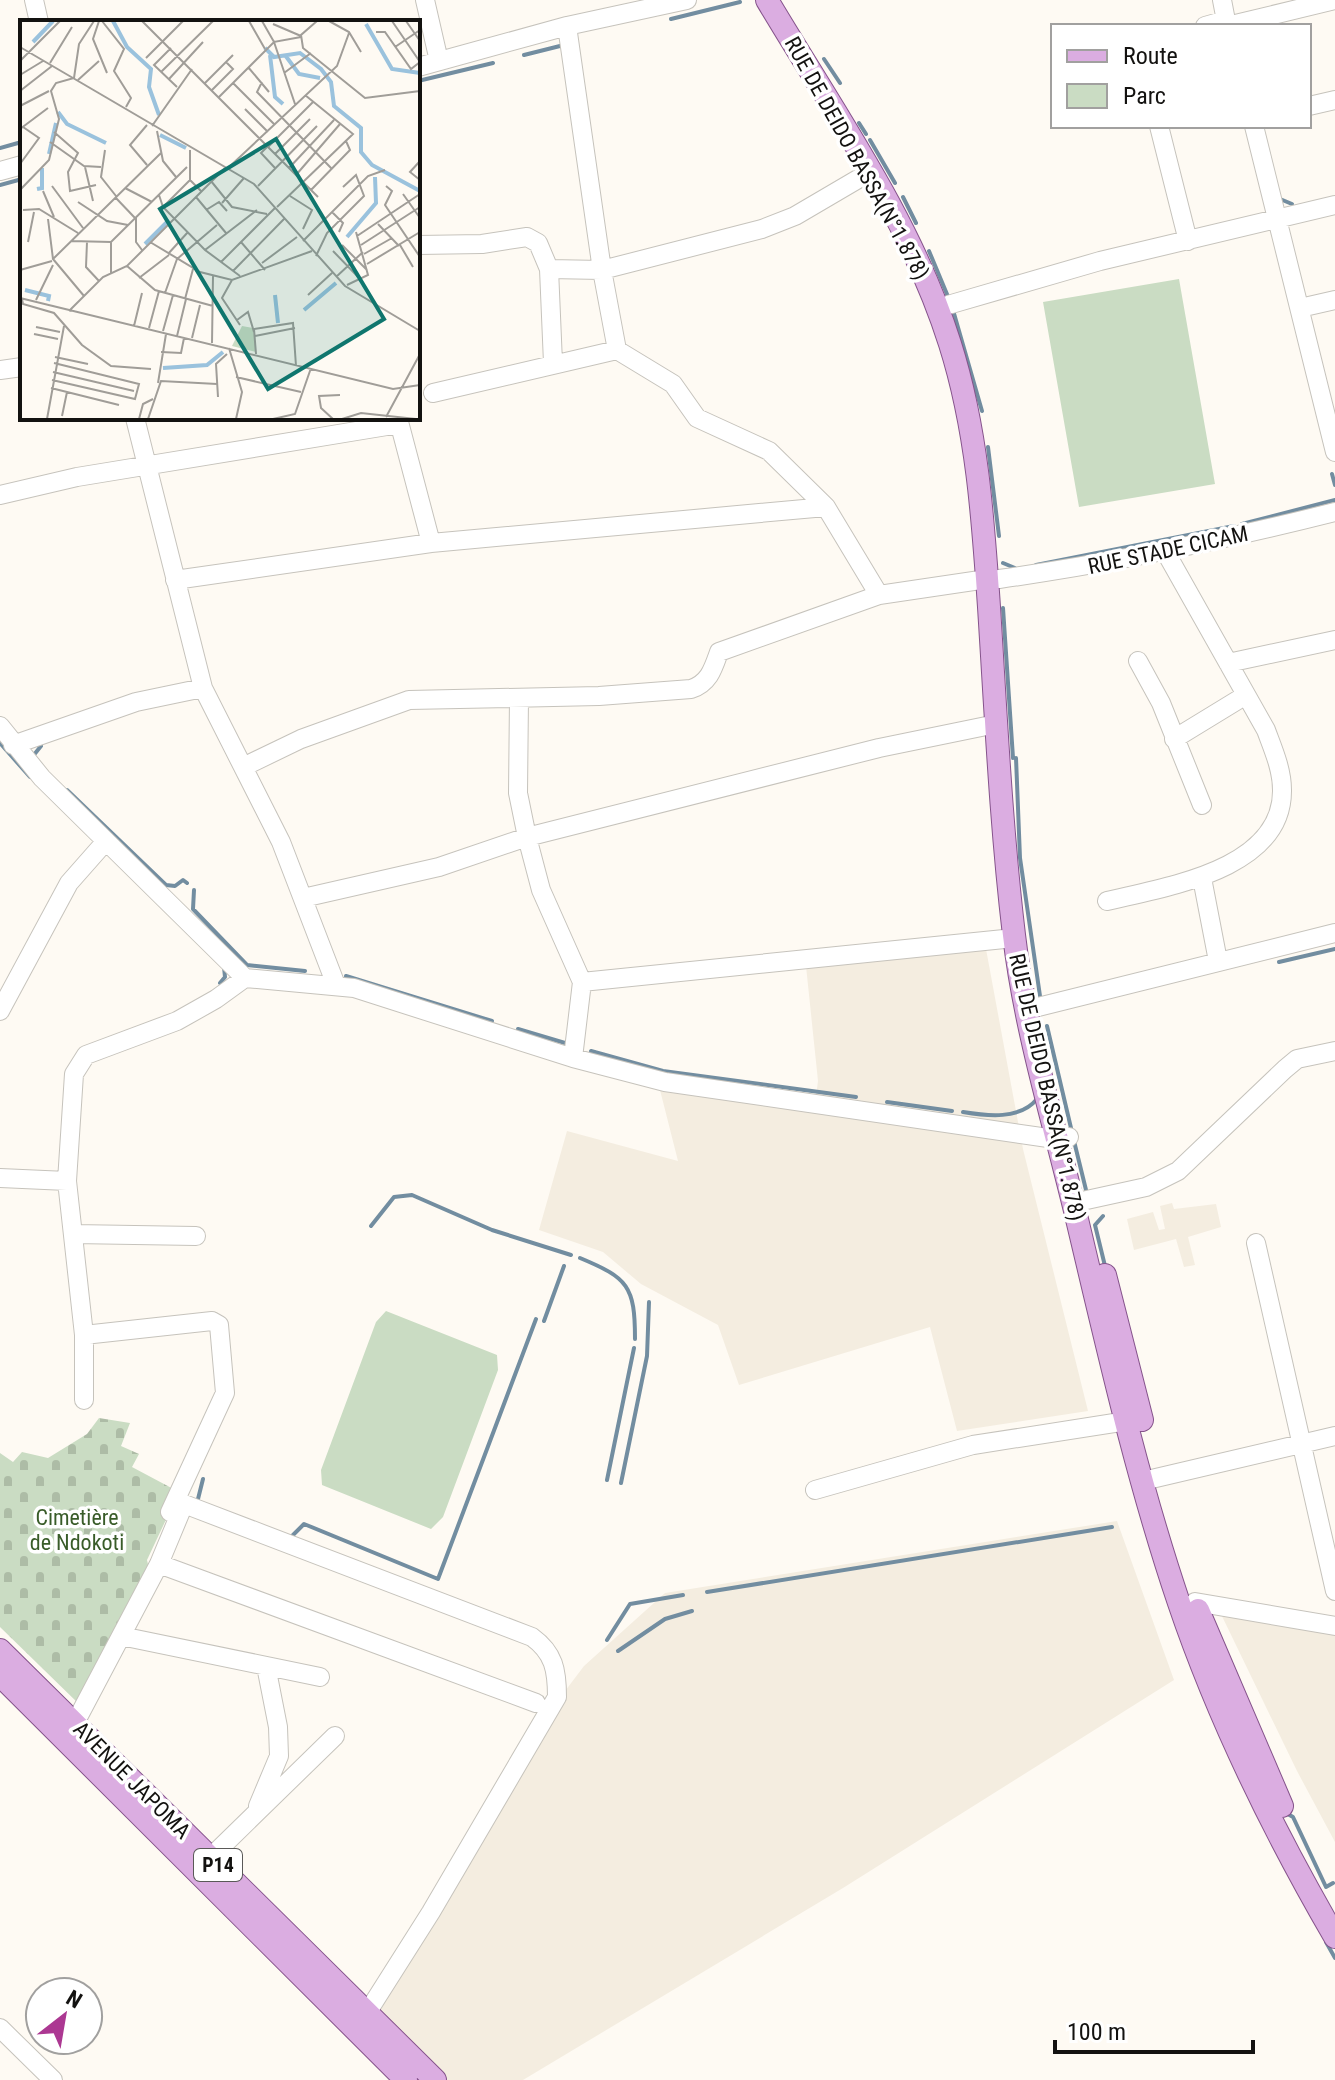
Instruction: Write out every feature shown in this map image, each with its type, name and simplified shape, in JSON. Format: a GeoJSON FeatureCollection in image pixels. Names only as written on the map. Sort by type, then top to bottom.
{"type":"FeatureCollection","features":[{"type":"Feature","properties":{"kind":"main road","name":"RUE DE DEIDO BASSA(N°1.878)"},"geometry":{"type":"LineString","coordinates":[[777,1],[921,266],[952,349],[974,442],[993,579],[996,724],[1008,818],[1014,938],[1080,1201],[1127,1421],[1150,1479],[1178,1600],[1204,1668],[1260,1795],[1335,1937]]}},
{"type":"Feature","properties":{"kind":"main road"},"geometry":{"type":"LineString","coordinates":[[777,1],[893,193],[948,305],[981,422],[1008,818],[1062,1138]]}},
{"type":"Feature","properties":{"kind":"main road"},"geometry":{"type":"LineString","coordinates":[[1080,1201],[1150,1479],[1195,1602],[1273,1788],[1335,1906]]}},
{"type":"Feature","properties":{"kind":"main road","name":"AVENUE JAPOMA"},"geometry":{"type":"LineString","coordinates":[[0,1650],[211,1857],[362,2022],[406,2080]]}},
{"type":"Feature","properties":{"kind":"main road","name":"AVENUE JAPOMA"},"geometry":{"type":"LineString","coordinates":[[0,1675],[362,2022],[435,2080]]}},
{"type":"Feature","properties":{"kind":"street"},"geometry":{"type":"LineString","coordinates":[[34,0],[39,20]]}},
{"type":"Feature","properties":{"kind":"street"},"geometry":{"type":"LineString","coordinates":[[425,0],[439,61]]}},
{"type":"Feature","properties":{"kind":"street"},"geometry":{"type":"LineString","coordinates":[[420,66],[567,26],[687,0]]}},
{"type":"Feature","properties":{"kind":"street"},"geometry":{"type":"LineString","coordinates":[[1222,0],[1227,24],[1335,0]]}},
{"type":"Feature","properties":{"kind":"street"},"geometry":{"type":"LineString","coordinates":[[567,26],[602,270],[617,350]]}},
{"type":"Feature","properties":{"kind":"street"},"geometry":{"type":"LineString","coordinates":[[1311,106],[1335,100]]}},
{"type":"Feature","properties":{"kind":"street"},"geometry":{"type":"LineString","coordinates":[[1160,128],[1188,241]]}},
{"type":"Feature","properties":{"kind":"street"},"geometry":{"type":"LineString","coordinates":[[1254,128],[1300,308],[1331,410],[1335,452]]}},
{"type":"Feature","properties":{"kind":"street"},"geometry":{"type":"LineString","coordinates":[[0,171],[20,166]]}},
{"type":"Feature","properties":{"kind":"street"},"geometry":{"type":"LineString","coordinates":[[549,269],[602,270],[779,224],[870,172]]}},
{"type":"Feature","properties":{"kind":"street"},"geometry":{"type":"LineString","coordinates":[[948,305],[1075,267],[1335,205]]}},
{"type":"Feature","properties":{"kind":"street"},"geometry":{"type":"LineString","coordinates":[[420,245],[482,244],[527,237],[538,243],[549,269],[553,363]]}},
{"type":"Feature","properties":{"kind":"street"},"geometry":{"type":"LineString","coordinates":[[1300,308],[1335,300]]}},
{"type":"Feature","properties":{"kind":"street"},"geometry":{"type":"LineString","coordinates":[[433,393],[617,350],[673,384],[697,418],[764,447],[826,507],[879,595]]}},
{"type":"Feature","properties":{"kind":"street"},"geometry":{"type":"LineString","coordinates":[[0,370],[20,367]]}},
{"type":"Feature","properties":{"kind":"street"},"geometry":{"type":"LineString","coordinates":[[136,420],[203,688],[245,766],[303,898],[336,985]]}},
{"type":"Feature","properties":{"kind":"street"},"geometry":{"type":"LineString","coordinates":[[0,495],[77,477],[399,421],[431,543]]}},
{"type":"Feature","properties":{"kind":"street"},"geometry":{"type":"LineString","coordinates":[[175,580],[431,543],[826,507]]}},
{"type":"Feature","properties":{"kind":"street","name":"RUE STADE CICAM"},"geometry":{"type":"LineString","coordinates":[[519,698],[691,689],[704,683],[711,674],[719,652],[879,595],[1165,551],[1335,512]]}},
{"type":"Feature","properties":{"kind":"street"},"geometry":{"type":"LineString","coordinates":[[1107,901],[1202,878],[1234,862],[1258,843],[1276,819],[1283,791],[1278,762],[1246,695],[1165,551]]}},
{"type":"Feature","properties":{"kind":"street"},"geometry":{"type":"LineString","coordinates":[[1228,663],[1335,640]]}},
{"type":"Feature","properties":{"kind":"street"},"geometry":{"type":"LineString","coordinates":[[1138,661],[1161,703],[1202,805]]}},
{"type":"Feature","properties":{"kind":"street"},"geometry":{"type":"LineString","coordinates":[[13,745],[136,702],[203,688]]}},
{"type":"Feature","properties":{"kind":"street"},"geometry":{"type":"LineString","coordinates":[[1174,739],[1246,695]]}},
{"type":"Feature","properties":{"kind":"street"},"geometry":{"type":"LineString","coordinates":[[245,766],[301,739],[401,702],[519,698],[518,793],[527,837],[541,890],[582,982],[573,1058]]}},
{"type":"Feature","properties":{"kind":"street"},"geometry":{"type":"LineString","coordinates":[[303,898],[439,867],[527,837],[879,748],[996,724]]}},
{"type":"Feature","properties":{"kind":"street"},"geometry":{"type":"LineString","coordinates":[[0,726],[13,745],[106,841],[245,978]]}},
{"type":"Feature","properties":{"kind":"street"},"geometry":{"type":"LineString","coordinates":[[0,1011],[69,883],[106,841]]}},
{"type":"Feature","properties":{"kind":"street"},"geometry":{"type":"LineString","coordinates":[[1202,878],[1218,961]]}},
{"type":"Feature","properties":{"kind":"street"},"geometry":{"type":"LineString","coordinates":[[1038,1007],[1335,933]]}},
{"type":"Feature","properties":{"kind":"street"},"geometry":{"type":"LineString","coordinates":[[582,982],[1014,938]]}},
{"type":"Feature","properties":{"kind":"street"},"geometry":{"type":"LineString","coordinates":[[84,1400],[84,1335],[67,1181],[74,1074],[86,1055],[200,1009],[245,978],[336,985],[573,1058],[699,1088],[1062,1138]]}},
{"type":"Feature","properties":{"kind":"street"},"geometry":{"type":"LineString","coordinates":[[1080,1201],[1146,1187],[1178,1171],[1297,1059],[1335,1051]]}},
{"type":"Feature","properties":{"kind":"street"},"geometry":{"type":"LineString","coordinates":[[0,1178],[67,1181]]}},
{"type":"Feature","properties":{"kind":"street"},"geometry":{"type":"LineString","coordinates":[[73,1234],[196,1236]]}},
{"type":"Feature","properties":{"kind":"street"},"geometry":{"type":"LineString","coordinates":[[1256,1243],[1304,1443],[1335,1591]]}},
{"type":"Feature","properties":{"kind":"street"},"geometry":{"type":"LineString","coordinates":[[84,1335],[212,1321],[219,1325],[225,1393],[145,1569],[536,1703]]}},
{"type":"Feature","properties":{"kind":"street"},"geometry":{"type":"LineString","coordinates":[[815,1490],[973,1445],[1127,1421]]}},
{"type":"Feature","properties":{"kind":"street"},"geometry":{"type":"LineString","coordinates":[[1150,1479],[1335,1436]]}},
{"type":"Feature","properties":{"kind":"street"},"geometry":{"type":"LineString","coordinates":[[75,1723],[155,1571],[184,1504],[532,1637],[545,1647],[554,1661],[557,1697],[362,2022]]}},
{"type":"Feature","properties":{"kind":"street"},"geometry":{"type":"LineString","coordinates":[[1195,1602],[1335,1626]]}},
{"type":"Feature","properties":{"kind":"street"},"geometry":{"type":"LineString","coordinates":[[121,1636],[320,1677]]}},
{"type":"Feature","properties":{"kind":"street"},"geometry":{"type":"LineString","coordinates":[[256,1813],[279,1756],[278,1727],[266,1666]]}},
{"type":"Feature","properties":{"kind":"street"},"geometry":{"type":"LineString","coordinates":[[211,1857],[335,1736]]}},
{"type":"Feature","properties":{"kind":"street"},"geometry":{"type":"LineString","coordinates":[[0,2028],[53,2080]]}},
{"type":"Feature","properties":{"kind":"shaded area"},"geometry":{"type":"Polygon","coordinates":[[[986,949],[1023,1149],[1088,1411],[957,1431],[930,1327],[739,1385],[718,1325],[641,1284],[603,1252],[539,1230],[567,1131],[678,1161],[660,1090],[815,1104],[818,1081],[806,966],[986,949]]]}},
{"type":"Feature","properties":{"kind":"shaded area"},"geometry":{"type":"Polygon","coordinates":[[[1172,1203],[1174,1209],[1216,1204],[1221,1227],[1188,1237],[1195,1265],[1184,1267],[1176,1239],[1134,1250],[1127,1219],[1153,1212],[1159,1230],[1165,1229],[1160,1206],[1172,1203]]]}},
{"type":"Feature","properties":{"kind":"shaded area"},"geometry":{"type":"Polygon","coordinates":[[[1117,1521],[1174,1680],[843,1888],[523,2080],[447,2080],[372,2010],[556,1703],[584,1666],[665,1593],[1117,1521]]]}},
{"type":"Feature","properties":{"kind":"shaded area"},"geometry":{"type":"Polygon","coordinates":[[[1219,1610],[1335,1633],[1335,1842],[1297,1771],[1219,1610]]]}},
{"type":"Feature","properties":{"kind":"green space"},"geometry":{"type":"Polygon","coordinates":[[[1179,279],[1215,484],[1079,507],[1043,302],[1179,279]]]}},
{"type":"Feature","properties":{"kind":"green space"},"geometry":{"type":"Polygon","coordinates":[[[386,1311],[497,1355],[498,1370],[443,1517],[431,1529],[322,1485],[321,1470],[376,1322],[386,1311]]]}},
{"type":"Feature","properties":{"kind":"green space","name":"Cimetière de Ndokoti"},"geometry":{"type":"Polygon","coordinates":[[[99,1418],[130,1423],[121,1446],[139,1454],[132,1467],[179,1492],[147,1560],[150,1573],[81,1706],[0,1627],[0,1453],[13,1462],[22,1452],[48,1458],[87,1434],[99,1418]]]}},
{"type":"Feature","properties":{"kind":"waterway"},"geometry":{"type":"LineString","coordinates":[[671,19],[740,2]]}},
{"type":"Feature","properties":{"kind":"waterway"},"geometry":{"type":"LineString","coordinates":[[524,55],[564,45]]}},
{"type":"Feature","properties":{"kind":"waterway"},"geometry":{"type":"LineString","coordinates":[[824,59],[840,83]]}},
{"type":"Feature","properties":{"kind":"waterway"},"geometry":{"type":"LineString","coordinates":[[420,81],[493,63]]}},
{"type":"Feature","properties":{"kind":"waterway"},"geometry":{"type":"LineString","coordinates":[[859,123],[866,134]]}},
{"type":"Feature","properties":{"kind":"waterway"},"geometry":{"type":"LineString","coordinates":[[870,140],[895,183]]}},
{"type":"Feature","properties":{"kind":"waterway"},"geometry":{"type":"LineString","coordinates":[[0,148],[18,143]]}},
{"type":"Feature","properties":{"kind":"waterway"},"geometry":{"type":"LineString","coordinates":[[0,185],[20,180]]}},
{"type":"Feature","properties":{"kind":"waterway"},"geometry":{"type":"LineString","coordinates":[[903,197],[916,223]]}},
{"type":"Feature","properties":{"kind":"waterway"},"geometry":{"type":"LineString","coordinates":[[1280,199],[1292,204]]}},
{"type":"Feature","properties":{"kind":"waterway"},"geometry":{"type":"LineString","coordinates":[[929,251],[949,299]]}},
{"type":"Feature","properties":{"kind":"waterway"},"geometry":{"type":"LineString","coordinates":[[953,310],[982,411]]}},
{"type":"Feature","properties":{"kind":"waterway"},"geometry":{"type":"LineString","coordinates":[[988,447],[999,536]]}},
{"type":"Feature","properties":{"kind":"waterway"},"geometry":{"type":"LineString","coordinates":[[1332,474],[1335,485]]}},
{"type":"Feature","properties":{"kind":"waterway"},"geometry":{"type":"LineString","coordinates":[[1242,524],[1335,500]]}},
{"type":"Feature","properties":{"kind":"waterway"},"geometry":{"type":"LineString","coordinates":[[1036,565],[1234,526]]}},
{"type":"Feature","properties":{"kind":"waterway"},"geometry":{"type":"LineString","coordinates":[[1003,563],[1015,568]]}},
{"type":"Feature","properties":{"kind":"waterway"},"geometry":{"type":"LineString","coordinates":[[1003,608],[1013,758]]}},
{"type":"Feature","properties":{"kind":"waterway"},"geometry":{"type":"LineString","coordinates":[[0,743],[30,777]]}},
{"type":"Feature","properties":{"kind":"waterway"},"geometry":{"type":"LineString","coordinates":[[33,756],[41,746]]}},
{"type":"Feature","properties":{"kind":"waterway"},"geometry":{"type":"LineString","coordinates":[[1016,758],[1020,858],[1040,996]]}},
{"type":"Feature","properties":{"kind":"waterway"},"geometry":{"type":"LineString","coordinates":[[67,790],[166,885],[175,886],[183,880],[187,883]]}},
{"type":"Feature","properties":{"kind":"waterway"},"geometry":{"type":"LineString","coordinates":[[194,890],[193,909],[247,965],[305,971]]}},
{"type":"Feature","properties":{"kind":"waterway"},"geometry":{"type":"LineString","coordinates":[[1279,962],[1335,949]]}},
{"type":"Feature","properties":{"kind":"waterway"},"geometry":{"type":"LineString","coordinates":[[220,983],[225,977],[224,967]]}},
{"type":"Feature","properties":{"kind":"waterway"},"geometry":{"type":"LineString","coordinates":[[346,976],[492,1021]]}},
{"type":"Feature","properties":{"kind":"waterway"},"geometry":{"type":"LineString","coordinates":[[1047,1026],[1071,1128]]}},
{"type":"Feature","properties":{"kind":"waterway"},"geometry":{"type":"LineString","coordinates":[[518,1029],[565,1043]]}},
{"type":"Feature","properties":{"kind":"waterway"},"geometry":{"type":"LineString","coordinates":[[591,1051],[663,1071],[856,1097]]}},
{"type":"Feature","properties":{"kind":"waterway"},"geometry":{"type":"LineString","coordinates":[[963,1112],[992,1115],[1012,1113],[1030,1106],[1037,1099]]}},
{"type":"Feature","properties":{"kind":"waterway"},"geometry":{"type":"LineString","coordinates":[[887,1102],[952,1111]]}},
{"type":"Feature","properties":{"kind":"waterway"},"geometry":{"type":"LineString","coordinates":[[1074,1141],[1087,1194]]}},
{"type":"Feature","properties":{"kind":"waterway"},"geometry":{"type":"LineString","coordinates":[[371,1226],[394,1197],[412,1195],[492,1230],[571,1255]]}},
{"type":"Feature","properties":{"kind":"waterway"},"geometry":{"type":"LineString","coordinates":[[1103,1216],[1095,1225],[1105,1266]]}},
{"type":"Feature","properties":{"kind":"waterway"},"geometry":{"type":"LineString","coordinates":[[580,1258],[609,1272],[626,1286],[633,1307],[635,1339]]}},
{"type":"Feature","properties":{"kind":"waterway"},"geometry":{"type":"LineString","coordinates":[[544,1321],[564,1266]]}},
{"type":"Feature","properties":{"kind":"waterway"},"geometry":{"type":"LineString","coordinates":[[621,1483],[647,1356],[649,1302]]}},
{"type":"Feature","properties":{"kind":"waterway"},"geometry":{"type":"LineString","coordinates":[[289,1539],[304,1524],[438,1579],[536,1319]]}},
{"type":"Feature","properties":{"kind":"waterway"},"geometry":{"type":"LineString","coordinates":[[607,1480],[634,1348]]}},
{"type":"Feature","properties":{"kind":"waterway"},"geometry":{"type":"LineString","coordinates":[[197,1503],[203,1479]]}},
{"type":"Feature","properties":{"kind":"waterway"},"geometry":{"type":"LineString","coordinates":[[707,1592],[1112,1527]]}},
{"type":"Feature","properties":{"kind":"waterway"},"geometry":{"type":"LineString","coordinates":[[607,1640],[630,1604],[683,1595]]}},
{"type":"Feature","properties":{"kind":"waterway"},"geometry":{"type":"LineString","coordinates":[[618,1651],[665,1619],[692,1611]]}},
{"type":"Feature","properties":{"kind":"waterway"},"geometry":{"type":"LineString","coordinates":[[1286,1813],[1293,1817],[1326,1887],[1333,1883]]}},
{"type":"Feature","properties":{"kind":"waterway"},"geometry":{"type":"LineString","coordinates":[[1326,1942],[1335,1958]]}}]}
